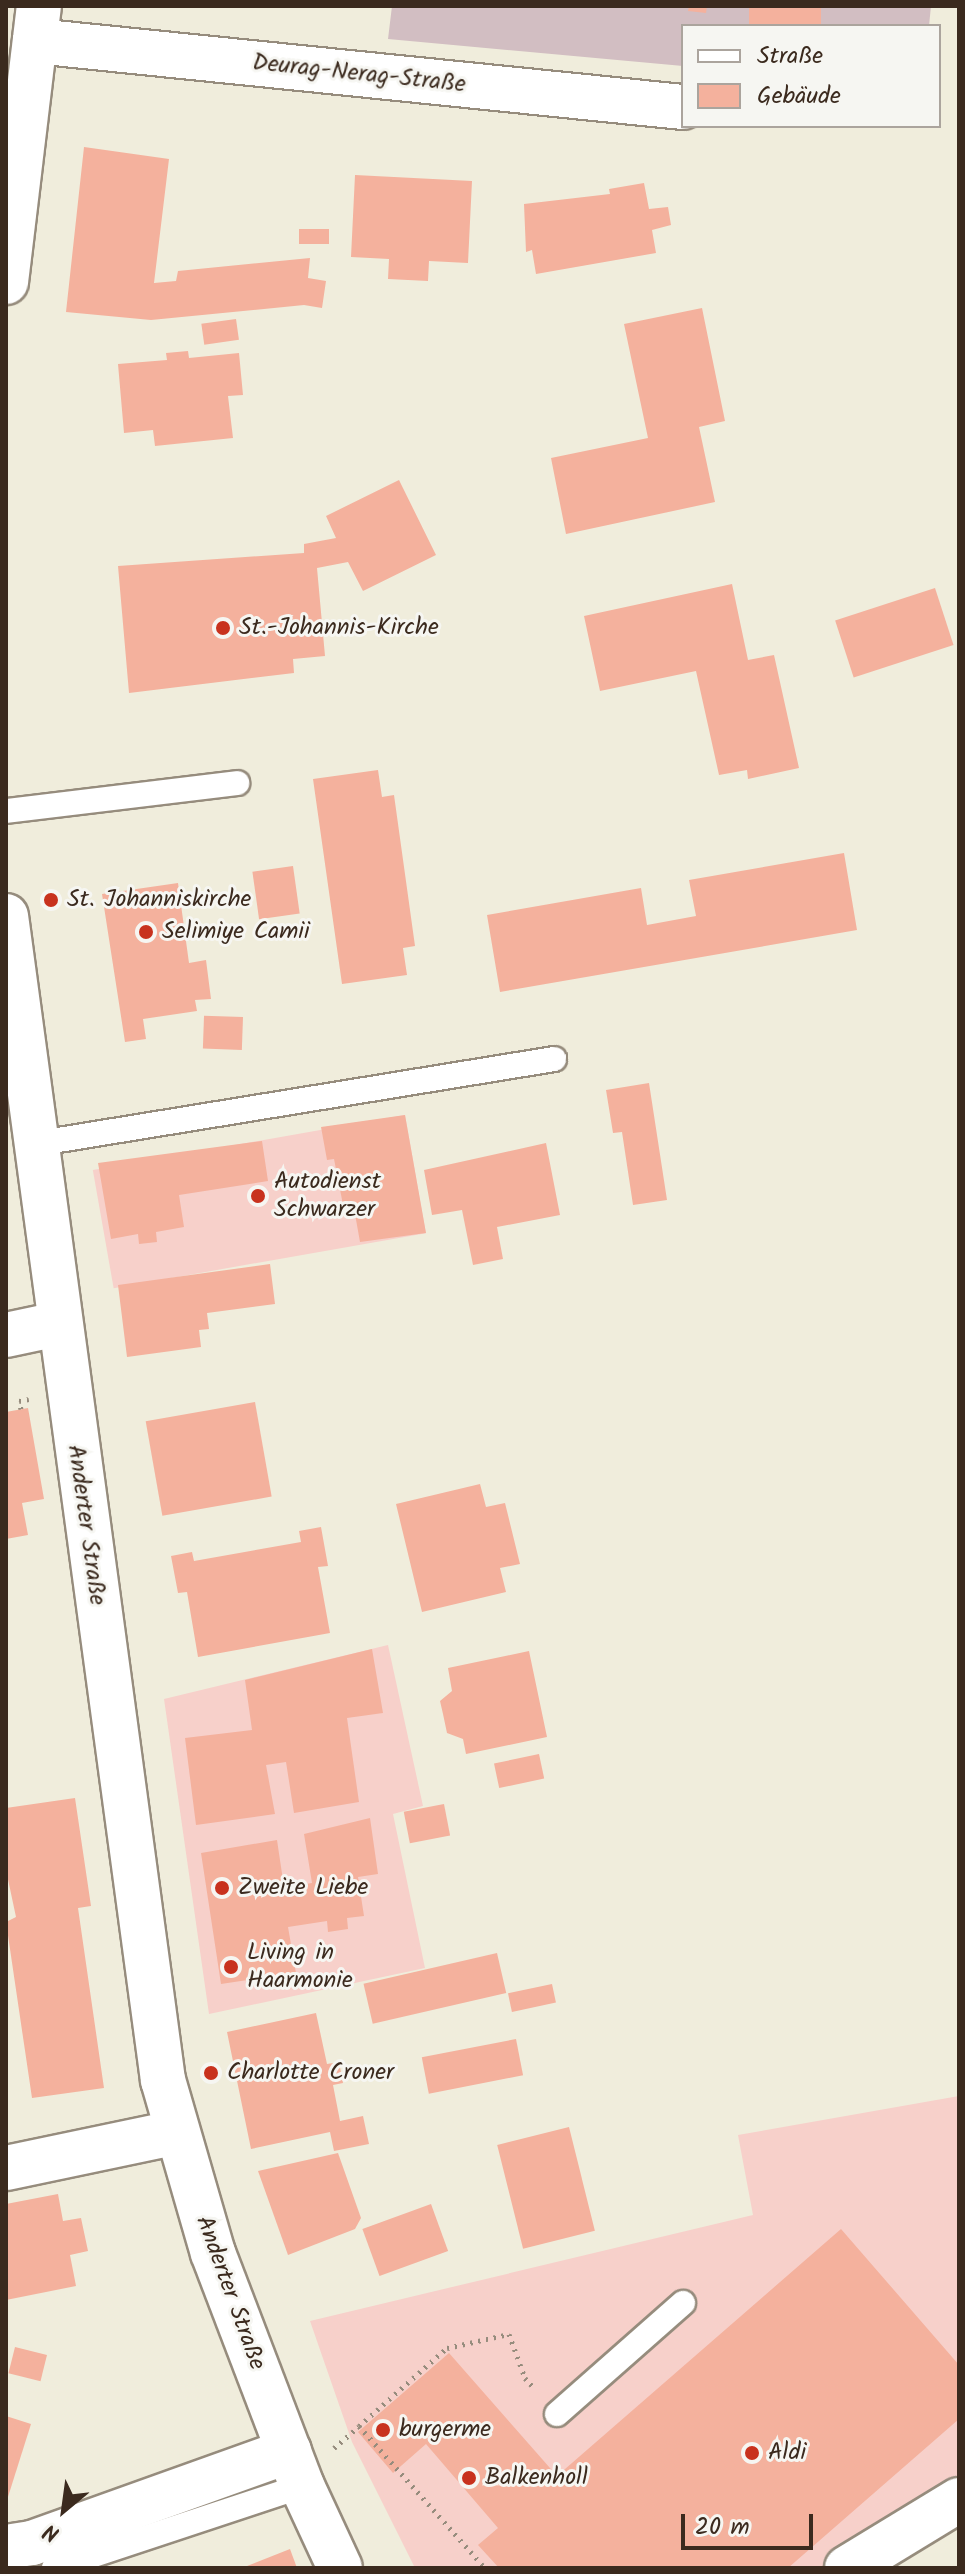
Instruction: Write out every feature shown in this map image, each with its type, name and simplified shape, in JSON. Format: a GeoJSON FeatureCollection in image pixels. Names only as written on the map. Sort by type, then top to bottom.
{"type":"FeatureCollection","features":[{"type":"Feature","properties":{"kind":"main road","name":"Deurag-Nerag-Straße"},"geometry":{"type":"LineString","coordinates":[[37,24],[681,107]]}},
{"type":"Feature","properties":{"kind":"main road"},"geometry":{"type":"LineString","coordinates":[[6,282],[37,24]]}},
{"type":"Feature","properties":{"kind":"main road","name":"Anderter Straße"},"geometry":{"type":"LineString","coordinates":[[6,916],[16,1088],[34,1144],[137,1913],[174,2133],[295,2468],[340,2568]]}},
{"type":"Feature","properties":{"kind":"main road"},"geometry":{"type":"LineString","coordinates":[[6,1335],[58,1324]]}},
{"type":"Feature","properties":{"kind":"main road"},"geometry":{"type":"LineString","coordinates":[[6,2168],[174,2133]]}},
{"type":"Feature","properties":{"kind":"main road"},"geometry":{"type":"LineString","coordinates":[[6,2547],[32,2543],[295,2468]]}},
{"type":"Feature","properties":{"kind":"main road"},"geometry":{"type":"LineString","coordinates":[[847,2568],[959,2500]]}},
{"type":"Feature","properties":{"kind":"lane"},"geometry":{"type":"LineString","coordinates":[[6,811],[237,783]]}},
{"type":"Feature","properties":{"kind":"lane"},"geometry":{"type":"LineString","coordinates":[[34,1144],[554,1059]]}},
{"type":"Feature","properties":{"kind":"lane"},"geometry":{"type":"LineString","coordinates":[[557,2414],[683,2303]]}},
{"type":"Feature","properties":{"kind":"lane"},"geometry":{"type":"LineString","coordinates":[[54,2568],[295,2468]]}},
{"type":"Feature","properties":{"kind":"path"},"geometry":{"type":"LineString","coordinates":[[334,2448],[447,2348],[509,2334],[525,2378],[557,2414]]}},
{"type":"Feature","properties":{"kind":"path"},"geometry":{"type":"LineString","coordinates":[[359,2426],[485,2568]]}},
{"type":"Feature","properties":{"kind":"shaded area"},"geometry":{"type":"Polygon","coordinates":[[[392,6],[931,6],[929,24],[681,24],[681,66],[388,39],[392,6]]]}},
{"type":"Feature","properties":{"kind":"shaded area","name":"Autodienst Schwarzer"},"geometry":{"type":"Polygon","coordinates":[[[405,1115],[426,1233],[114,1288],[93,1170],[405,1115]]]}},
{"type":"Feature","properties":{"kind":"shaded area"},"geometry":{"type":"Polygon","coordinates":[[[388,1645],[423,1806],[393,1814],[425,1968],[209,2014],[164,1699],[388,1645]]]}},
{"type":"Feature","properties":{"kind":"shaded area"},"geometry":{"type":"Polygon","coordinates":[[[959,2096],[959,2482],[821,2568],[415,2568],[352,2442],[310,2321],[753,2215],[738,2135],[959,2096]]]}},
{"type":"Feature","properties":{"kind":"building"},"geometry":{"type":"Polygon","coordinates":[[[689,6],[707,6],[706,13],[688,11],[689,6]]]}},
{"type":"Feature","properties":{"kind":"building"},"geometry":{"type":"Polygon","coordinates":[[[749,6],[821,6],[821,24],[749,24],[749,6]]]}},
{"type":"Feature","properties":{"kind":"building"},"geometry":{"type":"Polygon","coordinates":[[[84,147],[169,159],[154,283],[176,281],[178,271],[310,258],[308,278],[326,281],[322,308],[304,305],[151,320],[66,312],[84,147]]]}},
{"type":"Feature","properties":{"kind":"building"},"geometry":{"type":"Polygon","coordinates":[[[355,175],[472,181],[468,263],[429,261],[428,281],[388,279],[389,259],[351,257],[355,175]]]}},
{"type":"Feature","properties":{"kind":"building"},"geometry":{"type":"Polygon","coordinates":[[[644,183],[649,209],[668,207],[671,225],[652,230],[656,253],[536,274],[532,250],[526,252],[524,204],[610,194],[609,189],[644,183]]]}},
{"type":"Feature","properties":{"kind":"building"},"geometry":{"type":"Polygon","coordinates":[[[299,229],[329,229],[329,244],[299,244],[299,229]]]}},
{"type":"Feature","properties":{"kind":"building"},"geometry":{"type":"Polygon","coordinates":[[[702,308],[725,421],[699,427],[715,502],[566,534],[551,458],[648,438],[624,324],[702,308]]]}},
{"type":"Feature","properties":{"kind":"building"},"geometry":{"type":"Polygon","coordinates":[[[236,319],[239,340],[204,345],[201,324],[236,319]]]}},
{"type":"Feature","properties":{"kind":"building"},"geometry":{"type":"Polygon","coordinates":[[[188,351],[189,358],[239,353],[243,395],[228,396],[233,438],[155,446],[153,430],[124,433],[118,364],[167,360],[166,353],[188,351]]]}},
{"type":"Feature","properties":{"kind":"building","name":"St.-Johannis-Kirche"},"geometry":{"type":"Polygon","coordinates":[[[399,480],[436,555],[363,591],[348,562],[317,568],[325,656],[293,659],[294,673],[129,693],[118,566],[304,553],[304,544],[336,538],[326,516],[399,480]]]}},
{"type":"Feature","properties":{"kind":"building"},"geometry":{"type":"Polygon","coordinates":[[[732,584],[748,660],[774,655],[799,768],[748,779],[747,770],[719,775],[696,671],[600,691],[584,616],[732,584]]]}},
{"type":"Feature","properties":{"kind":"building"},"geometry":{"type":"Polygon","coordinates":[[[935,588],[954,645],[854,678],[835,620],[935,588]]]}},
{"type":"Feature","properties":{"kind":"building"},"geometry":{"type":"Polygon","coordinates":[[[378,770],[382,797],[394,795],[415,946],[403,948],[407,975],[342,984],[313,779],[378,770]]]}},
{"type":"Feature","properties":{"kind":"building"},"geometry":{"type":"Polygon","coordinates":[[[844,853],[857,930],[500,992],[487,915],[641,888],[647,925],[696,916],[689,880],[844,853]]]}},
{"type":"Feature","properties":{"kind":"building"},"geometry":{"type":"Polygon","coordinates":[[[293,866],[300,914],[259,919],[252,872],[293,866]]]}},
{"type":"Feature","properties":{"kind":"building","name":"Selimiye Camii"},"geometry":{"type":"Polygon","coordinates":[[[178,883],[189,963],[206,960],[211,999],[195,1000],[197,1011],[143,1019],[146,1039],[125,1042],[102,894],[178,883]]]}},
{"type":"Feature","properties":{"kind":"building"},"geometry":{"type":"Polygon","coordinates":[[[204,1016],[243,1017],[242,1050],[203,1049],[204,1016]]]}},
{"type":"Feature","properties":{"kind":"building"},"geometry":{"type":"Polygon","coordinates":[[[649,1083],[667,1200],[633,1205],[622,1132],[613,1133],[606,1090],[649,1083]]]}},
{"type":"Feature","properties":{"kind":"building"},"geometry":{"type":"Polygon","coordinates":[[[405,1115],[426,1233],[360,1242],[355,1214],[345,1215],[334,1159],[327,1160],[321,1127],[405,1115]]]}},
{"type":"Feature","properties":{"kind":"building"},"geometry":{"type":"Polygon","coordinates":[[[262,1141],[268,1181],[179,1195],[184,1227],[156,1232],[157,1242],[139,1244],[138,1234],[111,1239],[98,1163],[262,1141]]]}},
{"type":"Feature","properties":{"kind":"building"},"geometry":{"type":"Polygon","coordinates":[[[546,1143],[560,1215],[497,1227],[503,1259],[473,1265],[462,1210],[432,1215],[424,1170],[546,1143]]]}},
{"type":"Feature","properties":{"kind":"building"},"geometry":{"type":"Polygon","coordinates":[[[270,1264],[275,1304],[207,1313],[209,1329],[199,1330],[201,1347],[127,1357],[118,1285],[270,1264]]]}},
{"type":"Feature","properties":{"kind":"building"},"geometry":{"type":"Polygon","coordinates":[[[255,1402],[272,1497],[162,1516],[146,1421],[255,1402]]]}},
{"type":"Feature","properties":{"kind":"building"},"geometry":{"type":"Polygon","coordinates":[[[28,1408],[44,1499],[22,1503],[28,1535],[6,1539],[6,1412],[28,1408]]]}},
{"type":"Feature","properties":{"kind":"building"},"geometry":{"type":"Polygon","coordinates":[[[480,1484],[486,1507],[505,1503],[520,1564],[500,1568],[506,1592],[422,1612],[396,1504],[480,1484]]]}},
{"type":"Feature","properties":{"kind":"building"},"geometry":{"type":"Polygon","coordinates":[[[321,1527],[328,1566],[318,1567],[330,1633],[198,1657],[187,1592],[178,1593],[171,1556],[192,1552],[194,1561],[301,1542],[299,1531],[321,1527]]]}},
{"type":"Feature","properties":{"kind":"building"},"geometry":{"type":"Polygon","coordinates":[[[372,1649],[383,1713],[347,1718],[359,1802],[294,1813],[286,1762],[266,1765],[275,1814],[196,1825],[185,1738],[252,1730],[245,1680],[372,1649]]]}},
{"type":"Feature","properties":{"kind":"building"},"geometry":{"type":"Polygon","coordinates":[[[529,1651],[547,1737],[466,1754],[463,1739],[447,1733],[440,1701],[452,1691],[448,1668],[529,1651]]]}},
{"type":"Feature","properties":{"kind":"building"},"geometry":{"type":"Polygon","coordinates":[[[539,1754],[544,1778],[499,1788],[494,1764],[539,1754]]]}},
{"type":"Feature","properties":{"kind":"building"},"geometry":{"type":"Polygon","coordinates":[[[75,1798],[91,1906],[78,1908],[104,2088],[32,2098],[6,1922],[16,1917],[6,1870],[6,1808],[75,1798]]]}},
{"type":"Feature","properties":{"kind":"building"},"geometry":{"type":"Polygon","coordinates":[[[444,1804],[450,1835],[410,1843],[404,1812],[444,1804]]]}},
{"type":"Feature","properties":{"kind":"building"},"geometry":{"type":"Polygon","coordinates":[[[370,1818],[378,1874],[358,1877],[364,1916],[347,1918],[348,1929],[328,1932],[327,1921],[288,1927],[296,1973],[221,1984],[201,1853],[277,1840],[284,1887],[312,1883],[304,1834],[370,1818]]]}},
{"type":"Feature","properties":{"kind":"building"},"geometry":{"type":"Polygon","coordinates":[[[497,1953],[506,1993],[373,2024],[364,1984],[497,1953]]]}},
{"type":"Feature","properties":{"kind":"building"},"geometry":{"type":"Polygon","coordinates":[[[552,1984],[556,2003],[512,2012],[508,1993],[552,1984]]]}},
{"type":"Feature","properties":{"kind":"building"},"geometry":{"type":"Polygon","coordinates":[[[316,2013],[327,2064],[339,2062],[343,2083],[333,2085],[340,2121],[363,2116],[369,2144],[334,2151],[330,2132],[251,2149],[227,2032],[316,2013]]]}},
{"type":"Feature","properties":{"kind":"building"},"geometry":{"type":"Polygon","coordinates":[[[516,2039],[523,2075],[429,2094],[422,2057],[516,2039]]]}},
{"type":"Feature","properties":{"kind":"building"},"geometry":{"type":"Polygon","coordinates":[[[569,2127],[595,2231],[523,2249],[497,2145],[569,2127]]]}},
{"type":"Feature","properties":{"kind":"building"},"geometry":{"type":"Polygon","coordinates":[[[338,2153],[361,2218],[355,2229],[288,2255],[258,2171],[338,2153]]]}},
{"type":"Feature","properties":{"kind":"building"},"geometry":{"type":"Polygon","coordinates":[[[58,2194],[63,2221],[81,2218],[88,2251],[70,2255],[76,2286],[6,2300],[6,2204],[58,2194]]]}},
{"type":"Feature","properties":{"kind":"building"},"geometry":{"type":"Polygon","coordinates":[[[431,2204],[448,2251],[380,2276],[362,2229],[431,2204]]]}},
{"type":"Feature","properties":{"kind":"building"},"geometry":{"type":"Polygon","coordinates":[[[841,2229],[959,2365],[959,2419],[788,2568],[499,2568],[478,2545],[498,2528],[426,2444],[393,2473],[358,2432],[449,2353],[557,2476],[841,2229]]]}},
{"type":"Feature","properties":{"kind":"building"},"geometry":{"type":"Polygon","coordinates":[[[15,2347],[47,2355],[40,2381],[8,2373],[15,2347]]]}},
{"type":"Feature","properties":{"kind":"building"},"geometry":{"type":"Polygon","coordinates":[[[6,2416],[31,2424],[7,2500],[6,2500],[6,2416]]]}},
{"type":"Feature","properties":{"kind":"building"},"geometry":{"type":"Polygon","coordinates":[[[290,2549],[297,2568],[242,2568],[290,2549]]]}},
{"type":"Feature","properties":{"kind":"place","name":"St.-Johannis-Kirche"},"geometry":{"type":"Point","coordinates":[223,628]}},
{"type":"Feature","properties":{"kind":"place","name":"St. Johanniskirche"},"geometry":{"type":"Point","coordinates":[51,900]}},
{"type":"Feature","properties":{"kind":"place","name":"Selimiye Camii"},"geometry":{"type":"Point","coordinates":[146,932]}},
{"type":"Feature","properties":{"kind":"place","name":"Autodienst Schwarzer"},"geometry":{"type":"Point","coordinates":[258,1196]}},
{"type":"Feature","properties":{"kind":"place","name":"Zweite Liebe"},"geometry":{"type":"Point","coordinates":[222,1888]}},
{"type":"Feature","properties":{"kind":"place","name":"Living in Haarmonie"},"geometry":{"type":"Point","coordinates":[231,1967]}},
{"type":"Feature","properties":{"kind":"place","name":"Charlotte Croner"},"geometry":{"type":"Point","coordinates":[211,2073]}},
{"type":"Feature","properties":{"kind":"place","name":"burgerme"},"geometry":{"type":"Point","coordinates":[383,2430]}},
{"type":"Feature","properties":{"kind":"place","name":"Aldi"},"geometry":{"type":"Point","coordinates":[752,2453]}},
{"type":"Feature","properties":{"kind":"place","name":"Balkenholl"},"geometry":{"type":"Point","coordinates":[469,2478]}}]}
